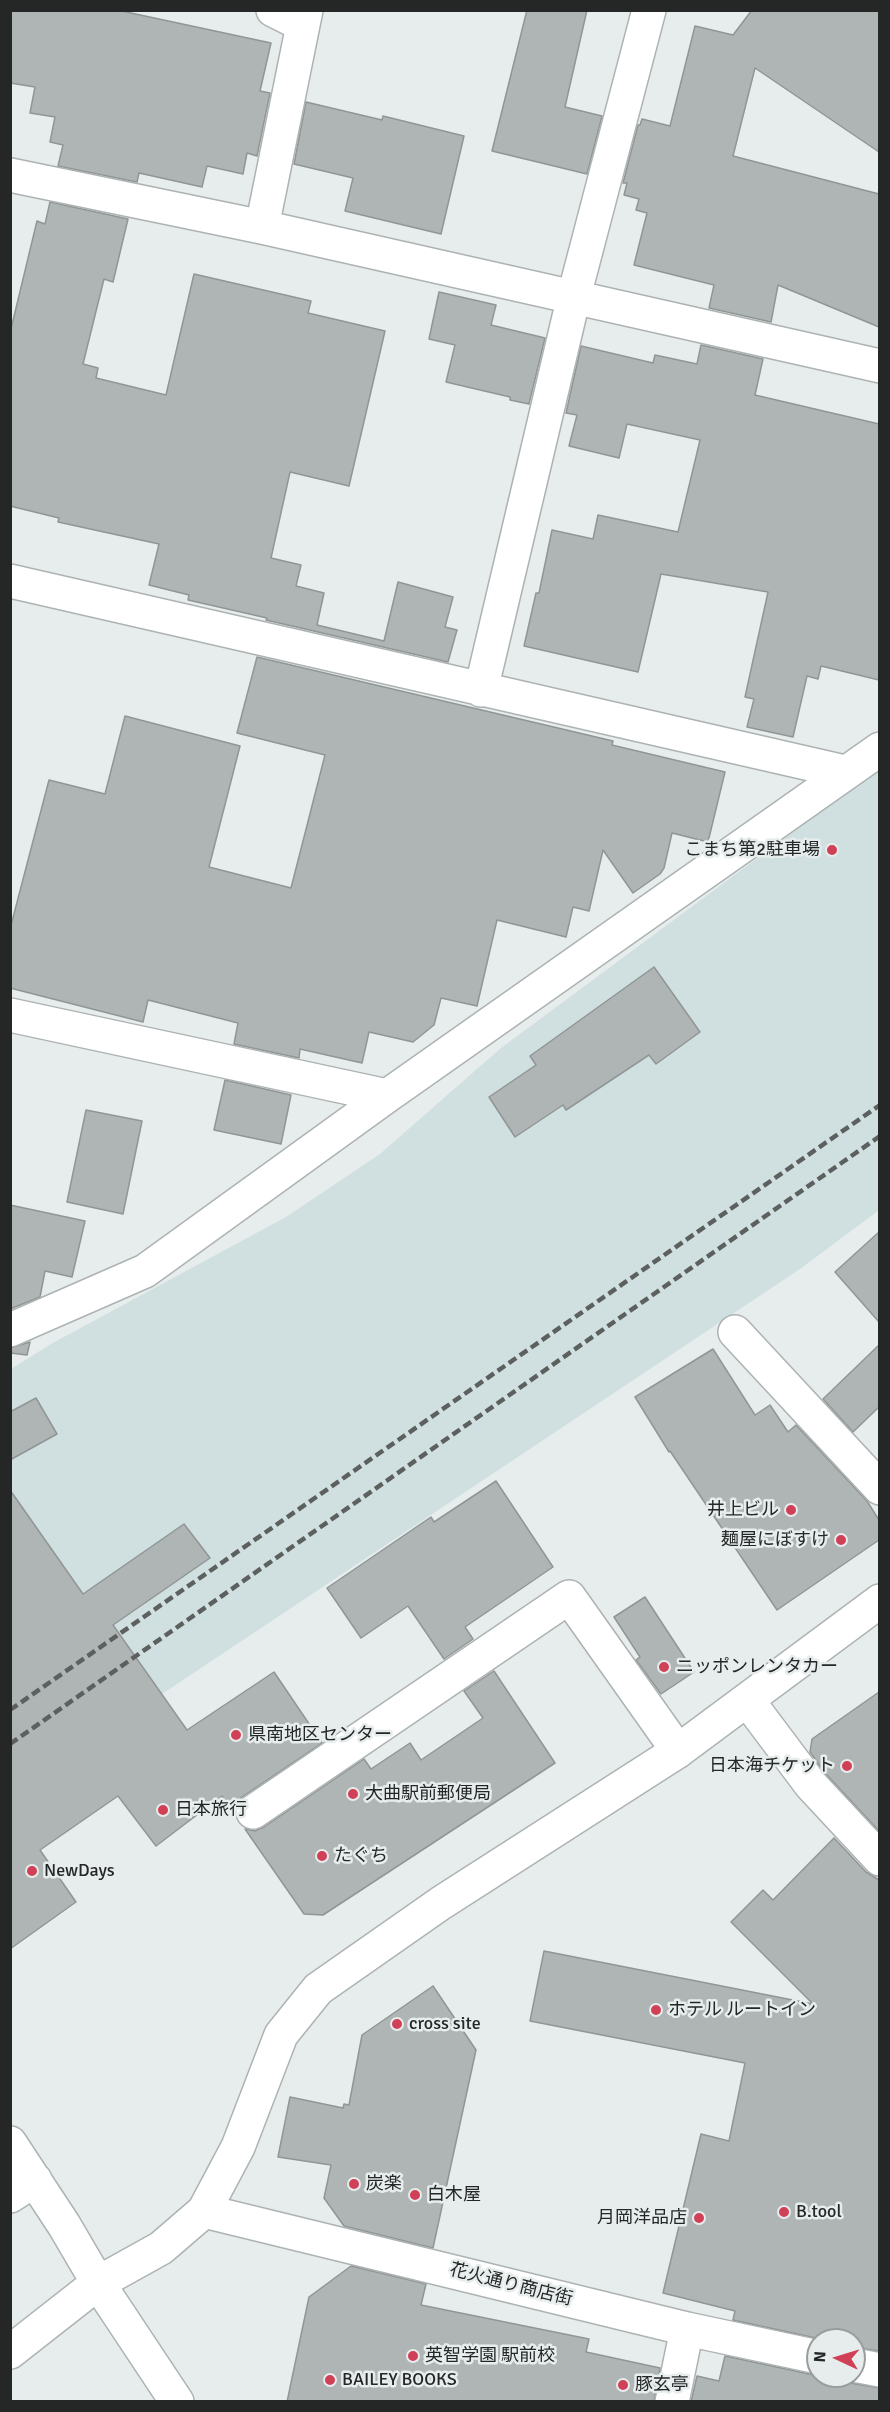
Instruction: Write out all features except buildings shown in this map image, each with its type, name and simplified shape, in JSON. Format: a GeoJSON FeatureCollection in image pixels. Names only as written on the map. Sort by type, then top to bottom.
{"type":"FeatureCollection","features":[{"type":"Feature","properties":{"kind":"street"},"geometry":{"type":"LineString","coordinates":[[262,227],[304,18],[273,10]]}},
{"type":"Feature","properties":{"kind":"street"},"geometry":{"type":"LineString","coordinates":[[481,690],[574,296],[648,10]]}},
{"type":"Feature","properties":{"kind":"street"},"geometry":{"type":"LineString","coordinates":[[12,182],[262,227],[879,366]]}},
{"type":"Feature","properties":{"kind":"street"},"geometry":{"type":"LineString","coordinates":[[10,581],[845,772]]}},
{"type":"Feature","properties":{"kind":"street"},"geometry":{"type":"LineString","coordinates":[[10,1330],[145,1271],[387,1096],[879,749]]}},
{"type":"Feature","properties":{"kind":"street"},"geometry":{"type":"LineString","coordinates":[[10,1015],[387,1096]]}},
{"type":"Feature","properties":{"kind":"street"},"geometry":{"type":"LineString","coordinates":[[735,1332],[879,1488]]}},
{"type":"Feature","properties":{"kind":"street"},"geometry":{"type":"LineString","coordinates":[[253,1812],[569,1597],[678,1751]]}},
{"type":"Feature","properties":{"kind":"street"},"geometry":{"type":"LineString","coordinates":[[10,2352],[98,2283],[160,2248],[204,2211],[238,2147],[281,2035],[318,1989],[441,1903],[678,1751],[879,1601]]}},
{"type":"Feature","properties":{"kind":"street"},"geometry":{"type":"LineString","coordinates":[[748,1701],[811,1785],[879,1859]]}},
{"type":"Feature","properties":{"kind":"street"},"geometry":{"type":"LineString","coordinates":[[10,2143],[22,2188],[98,2283],[177,2402]]}},
{"type":"Feature","properties":{"kind":"street","name":"花火通り商店街"},"geometry":{"type":"LineString","coordinates":[[204,2211],[687,2329],[806,2354]]}},
{"type":"Feature","properties":{"kind":"street"},"geometry":{"type":"LineString","coordinates":[[672,2402],[687,2329]]}},
{"type":"Feature","properties":{"kind":"shaded area"},"geometry":{"type":"Polygon","coordinates":[[[879,768],[879,1210],[800,1269],[162,1694],[11,1803],[11,1369],[51,1344],[286,1217],[380,1154],[501,1048],[879,768]]]}},
{"type":"Feature","properties":{"kind":"railway"},"geometry":{"type":"LineString","coordinates":[[10,1710],[880,1105]]}},
{"type":"Feature","properties":{"kind":"railway"},"geometry":{"type":"LineString","coordinates":[[10,1744],[880,1136]]}},
{"type":"Feature","properties":{"kind":"place","name":"こまち第2駐車場"},"geometry":{"type":"Point","coordinates":[832,850]}},
{"type":"Feature","properties":{"kind":"place","name":"井上ビル"},"geometry":{"type":"Point","coordinates":[791,1510]}},
{"type":"Feature","properties":{"kind":"place","name":"麺屋にぼすけ"},"geometry":{"type":"Point","coordinates":[841,1540]}},
{"type":"Feature","properties":{"kind":"place","name":"ニッポンレンタカー"},"geometry":{"type":"Point","coordinates":[664,1667]}},
{"type":"Feature","properties":{"kind":"place","name":"県南地区センター"},"geometry":{"type":"Point","coordinates":[236,1735]}},
{"type":"Feature","properties":{"kind":"place","name":"日本海チケット"},"geometry":{"type":"Point","coordinates":[847,1766]}},
{"type":"Feature","properties":{"kind":"place","name":"大曲駅前郵便局"},"geometry":{"type":"Point","coordinates":[353,1794]}},
{"type":"Feature","properties":{"kind":"place","name":"日本旅行"},"geometry":{"type":"Point","coordinates":[163,1810]}},
{"type":"Feature","properties":{"kind":"place","name":"たぐち"},"geometry":{"type":"Point","coordinates":[322,1856]}},
{"type":"Feature","properties":{"kind":"place","name":"NewDays"},"geometry":{"type":"Point","coordinates":[32,1871]}},
{"type":"Feature","properties":{"kind":"place","name":"ホテル ルートイン"},"geometry":{"type":"Point","coordinates":[656,2010]}},
{"type":"Feature","properties":{"kind":"place","name":"cross site"},"geometry":{"type":"Point","coordinates":[397,2024]}},
{"type":"Feature","properties":{"kind":"place","name":"炭楽"},"geometry":{"type":"Point","coordinates":[354,2184]}},
{"type":"Feature","properties":{"kind":"place","name":"白木屋"},"geometry":{"type":"Point","coordinates":[415,2195]}},
{"type":"Feature","properties":{"kind":"place","name":"B.tool"},"geometry":{"type":"Point","coordinates":[784,2212]}},
{"type":"Feature","properties":{"kind":"place","name":"月岡洋品店"},"geometry":{"type":"Point","coordinates":[699,2218]}},
{"type":"Feature","properties":{"kind":"place","name":"英智学園 駅前校"},"geometry":{"type":"Point","coordinates":[413,2356]}},
{"type":"Feature","properties":{"kind":"place","name":"BAILEY BOOKS"},"geometry":{"type":"Point","coordinates":[330,2380]}},
{"type":"Feature","properties":{"kind":"place","name":"豚玄亭"},"geometry":{"type":"Point","coordinates":[623,2385]}}]}
